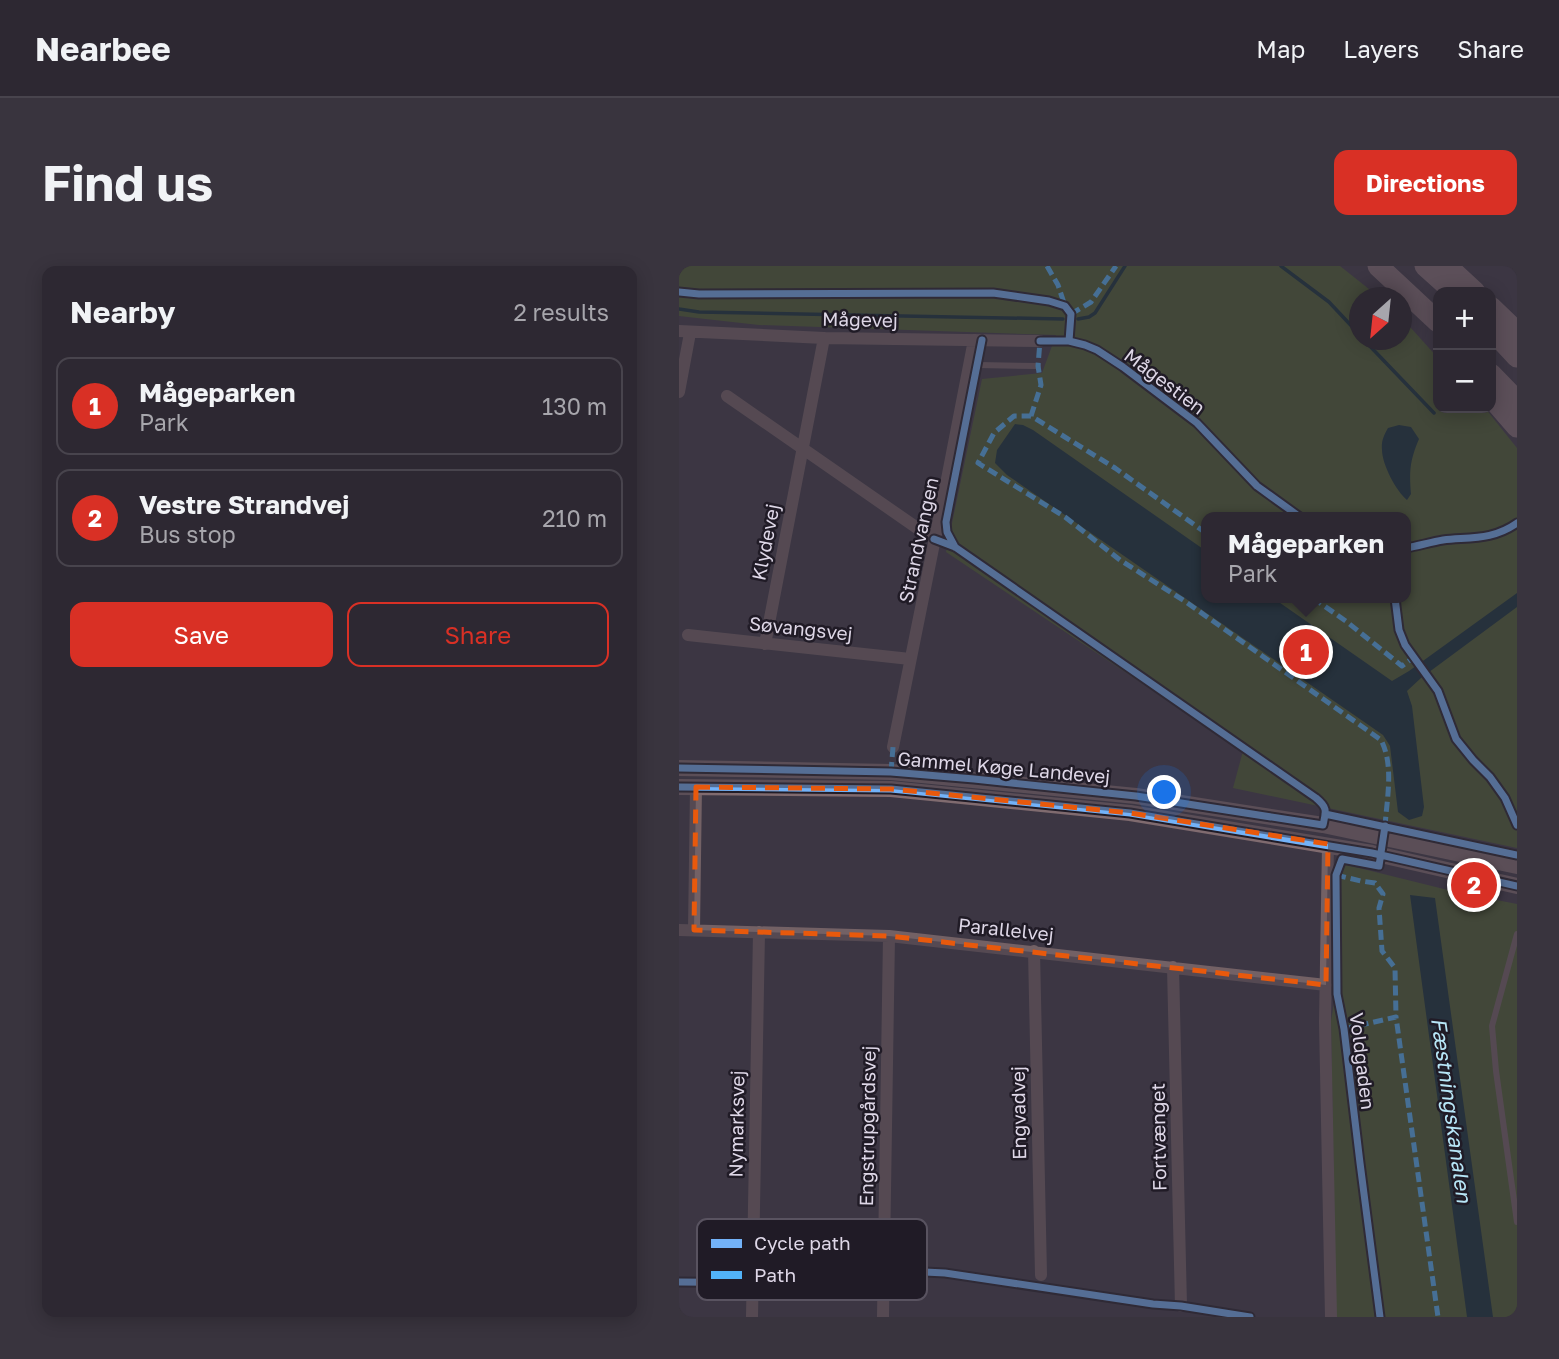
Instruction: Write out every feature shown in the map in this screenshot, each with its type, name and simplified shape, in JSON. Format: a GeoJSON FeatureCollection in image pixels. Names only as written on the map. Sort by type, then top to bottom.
{"type":"FeatureCollection","features":[{"type":"Feature","properties":{"kind":"highway"},"geometry":{"type":"LineString","coordinates":[[1369,266],[1390,287]]}},
{"type":"Feature","properties":{"kind":"highway"},"geometry":{"type":"LineString","coordinates":[[1378,266],[1433,317]]}},
{"type":"Feature","properties":{"kind":"highway"},"geometry":{"type":"LineString","coordinates":[[1425,266],[1448,287]]}},
{"type":"Feature","properties":{"kind":"highway"},"geometry":{"type":"LineString","coordinates":[[1447,266],[1470,287]]}},
{"type":"Feature","properties":{"kind":"highway"},"geometry":{"type":"LineString","coordinates":[[1412,310],[1433,333]]}},
{"type":"Feature","properties":{"kind":"highway"},"geometry":{"type":"LineString","coordinates":[[1496,312],[1517,332]]}},
{"type":"Feature","properties":{"kind":"highway"},"geometry":{"type":"LineString","coordinates":[[1496,335],[1517,357]]}},
{"type":"Feature","properties":{"kind":"highway"},"geometry":{"type":"LineString","coordinates":[[1496,379],[1517,401]]}},
{"type":"Feature","properties":{"kind":"highway"},"geometry":{"type":"LineString","coordinates":[[1496,403],[1517,427]]}},
{"type":"Feature","properties":{"kind":"main road","name":"Gammel Køge Landevej"},"geometry":{"type":"LineString","coordinates":[[679,768],[891,772],[1136,796],[1323,825],[1517,866]]}},
{"type":"Feature","properties":{"kind":"main road","name":"Gammel Køge Landevej"},"geometry":{"type":"LineString","coordinates":[[679,787],[891,789],[1130,813],[1388,856],[1517,886]]}},
{"type":"Feature","properties":{"kind":"street","name":"Mågevej"},"geometry":{"type":"LineString","coordinates":[[684,332],[824,338],[1040,341]]}},
{"type":"Feature","properties":{"kind":"street"},"geometry":{"type":"LineString","coordinates":[[679,392],[684,332]]}},
{"type":"Feature","properties":{"kind":"street","name":"Klydevej"},"geometry":{"type":"LineString","coordinates":[[765,644],[824,338]]}},
{"type":"Feature","properties":{"kind":"street","name":"Strandvangen"},"geometry":{"type":"LineString","coordinates":[[893,747],[974,340]]}},
{"type":"Feature","properties":{"kind":"street"},"geometry":{"type":"LineString","coordinates":[[727,396],[920,530],[935,536]]}},
{"type":"Feature","properties":{"kind":"street","name":"Søvangsvej"},"geometry":{"type":"LineString","coordinates":[[683,635],[910,659]]}},
{"type":"Feature","properties":{"kind":"street"},"geometry":{"type":"LineString","coordinates":[[694,930],[696,787]]}},
{"type":"Feature","properties":{"kind":"street"},"geometry":{"type":"LineString","coordinates":[[1328,845],[1325,1022],[1331,1317]]}},
{"type":"Feature","properties":{"kind":"street","name":"Parallelvej"},"geometry":{"type":"LineString","coordinates":[[679,930],[889,936],[1327,985]]}},
{"type":"Feature","properties":{"kind":"street","name":"Nymarksvej"},"geometry":{"type":"LineString","coordinates":[[754,1219],[759,932]]}},
{"type":"Feature","properties":{"kind":"street","name":"Engstrupgårdsvej"},"geometry":{"type":"LineString","coordinates":[[885,1219],[889,936]]}},
{"type":"Feature","properties":{"kind":"street","name":"Engvadvej"},"geometry":{"type":"LineString","coordinates":[[1034,951],[1041,1275]]}},
{"type":"Feature","properties":{"kind":"street","name":"Fortvænget"},"geometry":{"type":"LineString","coordinates":[[1173,967],[1181,1306]]}},
{"type":"Feature","properties":{"kind":"lane"},"geometry":{"type":"LineString","coordinates":[[978,365],[1038,366]]}},
{"type":"Feature","properties":{"kind":"lane"},"geometry":{"type":"LineString","coordinates":[[1517,934],[1492,1026],[1517,1222]]}},
{"type":"Feature","properties":{"kind":"highlighted area"},"geometry":{"type":"Polygon","coordinates":[[[696,787],[891,789],[1130,813],[1328,844],[1326,985],[889,936],[694,930],[696,787]]]}},
{"type":"Feature","properties":{"kind":"green space"},"geometry":{"type":"Polygon","coordinates":[[[679,266],[1340,266],[1366,287],[1349,287],[1349,350],[1412,350],[1412,329],[1433,352],[1433,413],[1489,413],[1517,448],[1517,848],[1233,788],[1243,751],[946,552],[982,379],[1042,373],[1056,335],[759,325],[679,316],[679,266]]]}},
{"type":"Feature","properties":{"kind":"green space"},"geometry":{"type":"Polygon","coordinates":[[[1343,864],[1517,904],[1517,1317],[1336,1317],[1331,1021],[1340,967],[1340,891],[1343,864]]]}},
{"type":"Feature","properties":{"kind":"water"},"geometry":{"type":"Polygon","coordinates":[[[1015,424],[1033,430],[1201,548],[1201,603],[1280,603],[1392,681],[1517,593],[1517,607],[1407,691],[1412,706],[1424,807],[1422,816],[1409,820],[1398,812],[1390,746],[1383,735],[1007,475],[995,463],[997,450],[1015,424]]]}},
{"type":"Feature","properties":{"kind":"water"},"geometry":{"type":"Polygon","coordinates":[[[1399,425],[1411,427],[1419,439],[1412,460],[1411,494],[1407,500],[1390,477],[1382,450],[1383,438],[1388,428],[1399,425]]]}},
{"type":"Feature","properties":{"kind":"water","name":"Fæstningskanalen"},"geometry":{"type":"Polygon","coordinates":[[[1410,895],[1435,898],[1493,1317],[1467,1317],[1410,895]]]}},
{"type":"Feature","properties":{"kind":"waterway"},"geometry":{"type":"LineString","coordinates":[[1078,319],[1095,313],[1125,266]]}},
{"type":"Feature","properties":{"kind":"waterway"},"geometry":{"type":"LineString","coordinates":[[1281,266],[1329,302],[1349,323]]}},
{"type":"Feature","properties":{"kind":"waterway"},"geometry":{"type":"LineString","coordinates":[[679,309],[699,312],[1063,319]]}},
{"type":"Feature","properties":{"kind":"waterway"},"geometry":{"type":"LineString","coordinates":[[1374,350],[1433,412]]}},
{"type":"Feature","properties":{"kind":"marked path"},"geometry":{"type":"LineString","coordinates":[[1047,266],[1058,285],[1065,306]]}},
{"type":"Feature","properties":{"kind":"marked path"},"geometry":{"type":"LineString","coordinates":[[1071,314],[1091,302],[1116,266]]}},
{"type":"Feature","properties":{"kind":"marked path"},"geometry":{"type":"LineString","coordinates":[[1031,416],[1041,385],[1038,366],[1040,341]]}},
{"type":"Feature","properties":{"kind":"marked path"},"geometry":{"type":"LineString","coordinates":[[1201,529],[1115,468],[1031,416],[1014,416],[994,433],[978,463],[1065,517],[1120,560],[1186,602],[1381,740],[1389,771],[1385,826]]}},
{"type":"Feature","properties":{"kind":"marked path"},"geometry":{"type":"LineString","coordinates":[[1320,603],[1402,666],[1414,657]]}},
{"type":"Feature","properties":{"kind":"marked path"},"geometry":{"type":"LineString","coordinates":[[891,772],[893,747]]}},
{"type":"Feature","properties":{"kind":"marked path"},"geometry":{"type":"LineString","coordinates":[[1336,875],[1375,883],[1383,894],[1379,908],[1382,951],[1395,968],[1396,1017]]}},
{"type":"Feature","properties":{"kind":"marked path"},"geometry":{"type":"LineString","coordinates":[[1344,1029],[1396,1017],[1438,1317]]}},
{"type":"Feature","properties":{"kind":"cycle path"},"geometry":{"type":"LineString","coordinates":[[679,292],[993,293],[1065,306],[1071,314],[1069,341]]}},
{"type":"Feature","properties":{"kind":"cycle path"},"geometry":{"type":"LineString","coordinates":[[955,547],[947,532],[946,522],[982,340]]}},
{"type":"Feature","properties":{"kind":"cycle path","name":"Mågestien"},"geometry":{"type":"LineString","coordinates":[[1040,341],[1069,341],[1085,345],[1123,367],[1197,423],[1257,486],[1293,512]]}},
{"type":"Feature","properties":{"kind":"cycle path"},"geometry":{"type":"LineString","coordinates":[[1411,547],[1490,535],[1517,523]]}},
{"type":"Feature","properties":{"kind":"cycle path"},"geometry":{"type":"LineString","coordinates":[[679,768],[891,772],[974,779],[1136,796],[1323,825],[1325,810],[1316,798],[955,547],[934,539]]}},
{"type":"Feature","properties":{"kind":"cycle path"},"geometry":{"type":"LineString","coordinates":[[1396,603],[1399,630],[1405,645],[1438,691],[1456,739],[1505,798],[1517,825]]}},
{"type":"Feature","properties":{"kind":"cycle path"},"geometry":{"type":"LineString","coordinates":[[679,787],[891,789],[1130,813],[1372,853],[1517,886]]}},
{"type":"Feature","properties":{"kind":"cycle path"},"geometry":{"type":"LineString","coordinates":[[1325,814],[1517,855]]}},
{"type":"Feature","properties":{"kind":"cycle path","name":"Voldgaden"},"geometry":{"type":"LineString","coordinates":[[1380,1317],[1344,1029],[1337,994],[1336,875],[1342,859],[1379,866],[1385,826]]}},
{"type":"Feature","properties":{"kind":"cycle path"},"geometry":{"type":"LineString","coordinates":[[927,1272],[1250,1317]]}},
{"type":"Feature","properties":{"kind":"cycle path"},"geometry":{"type":"LineString","coordinates":[[679,1282],[697,1282]]}},
{"type":"Feature","properties":{"kind":"place","name":"Mågeparken"},"geometry":{"type":"Point","coordinates":[1306,652]}},
{"type":"Feature","properties":{"kind":"place","name":"Vestre Strandvej"},"geometry":{"type":"Point","coordinates":[1474,885]}}]}
